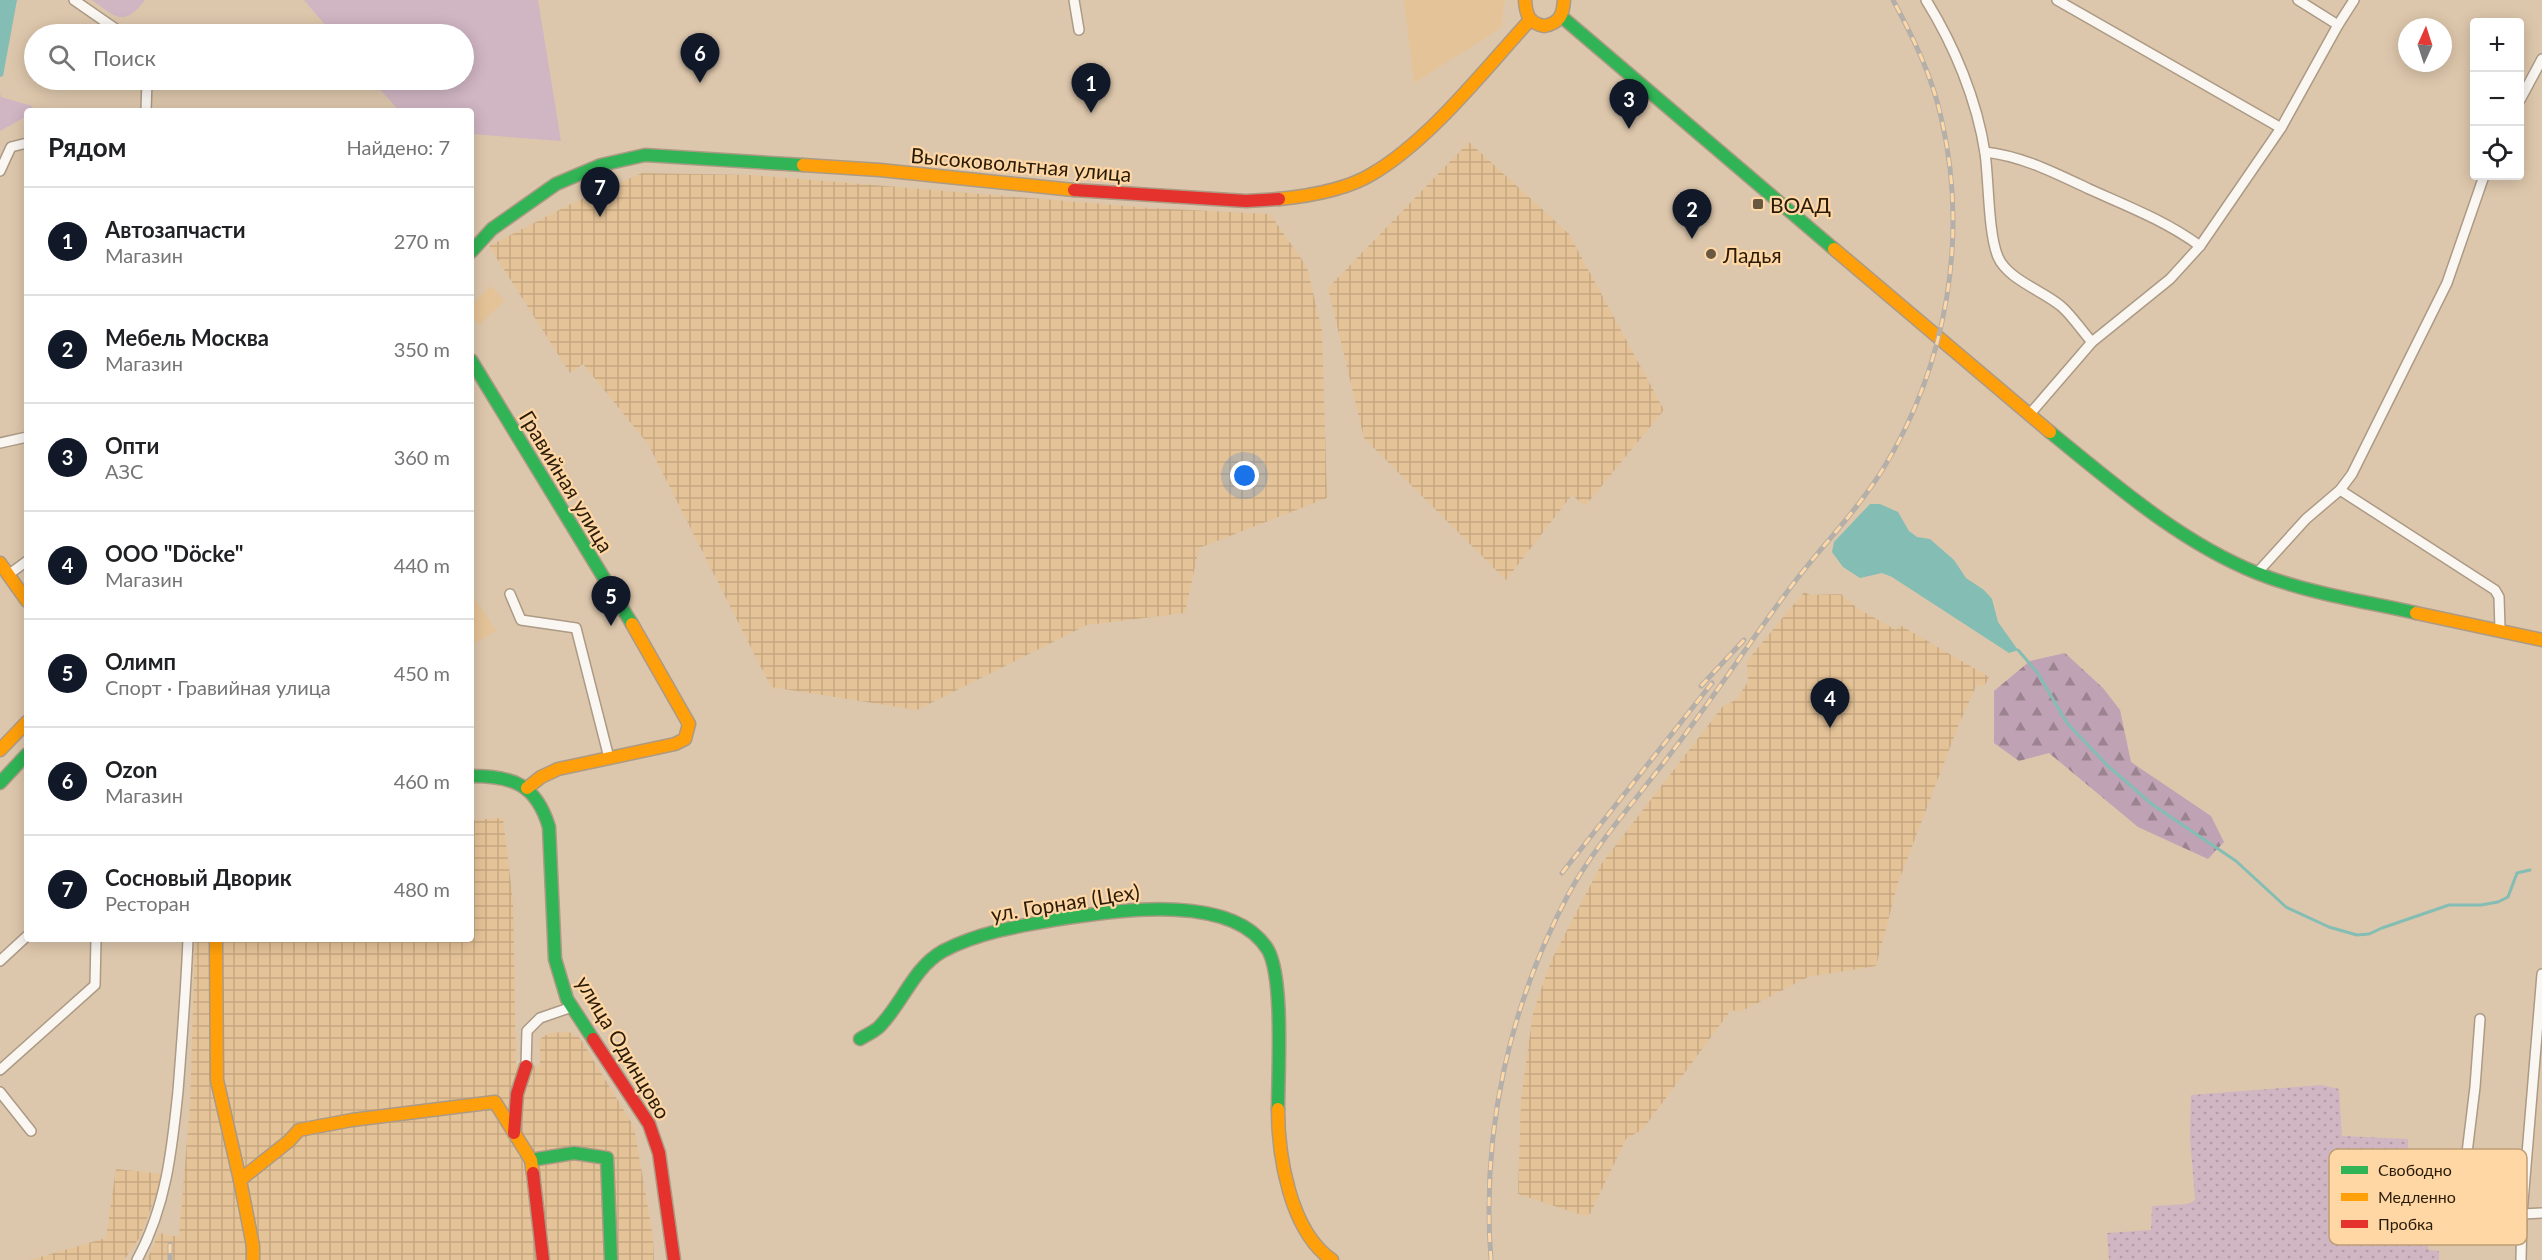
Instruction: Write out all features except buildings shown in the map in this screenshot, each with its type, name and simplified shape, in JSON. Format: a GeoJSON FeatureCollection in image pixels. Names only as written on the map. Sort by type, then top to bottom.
{"type":"FeatureCollection","features":[{"type":"Feature","properties":{"kind":"street"},"geometry":{"type":"LineString","coordinates":[[74,0],[109,24]]}},
{"type":"Feature","properties":{"kind":"street"},"geometry":{"type":"LineString","coordinates":[[1074,0],[1079,30]]}},
{"type":"Feature","properties":{"kind":"street"},"geometry":{"type":"LineString","coordinates":[[1525,0],[1524,10],[1530,20],[1537,25],[1546,26],[1555,23],[1562,16],[1565,9],[1564,0]]}},
{"type":"Feature","properties":{"kind":"street"},"geometry":{"type":"LineString","coordinates":[[1926,0],[1951,48],[1968,90],[1985,152],[1994,240],[1998,256],[2004,268],[2064,308],[2092,342]]}},
{"type":"Feature","properties":{"kind":"street"},"geometry":{"type":"LineString","coordinates":[[2057,0],[2281,128]]}},
{"type":"Feature","properties":{"kind":"street"},"geometry":{"type":"LineString","coordinates":[[2298,0],[2338,25]]}},
{"type":"Feature","properties":{"kind":"street"},"geometry":{"type":"LineString","coordinates":[[2029,415],[2092,342],[2170,279],[2200,246],[2281,128],[2354,0]]}},
{"type":"Feature","properties":{"kind":"street"},"geometry":{"type":"LineString","coordinates":[[1562,16],[2029,415],[2088,464],[2166,522],[2225,558],[2257,573],[2311,590],[2542,639]]}},
{"type":"Feature","properties":{"kind":"street","name":"Высоковольтная улица"},"geometry":{"type":"LineString","coordinates":[[474,249],[492,229],[556,184],[601,165],[645,155],[880,170],[1021,186],[1161,197],[1246,201],[1313,196],[1371,175],[1418,141],[1530,20]]}},
{"type":"Feature","properties":{"kind":"street"},"geometry":{"type":"LineString","coordinates":[[2524,93],[2542,59]]}},
{"type":"Feature","properties":{"kind":"street"},"geometry":{"type":"LineString","coordinates":[[146,108],[147,90]]}},
{"type":"Feature","properties":{"kind":"street"},"geometry":{"type":"LineString","coordinates":[[0,171],[11,147],[24,144]]}},
{"type":"Feature","properties":{"kind":"street"},"geometry":{"type":"LineString","coordinates":[[1985,152],[2006,154],[2028,161],[2151,216],[2178,230],[2200,246]]}},
{"type":"Feature","properties":{"kind":"street"},"geometry":{"type":"LineString","coordinates":[[2257,573],[2306,519],[2340,490],[2352,474],[2447,283],[2483,180]]}},
{"type":"Feature","properties":{"kind":"street","name":"Гравийная улица"},"geometry":{"type":"LineString","coordinates":[[474,365],[685,716],[689,730],[685,739],[675,744],[609,758]]}},
{"type":"Feature","properties":{"kind":"street"},"geometry":{"type":"LineString","coordinates":[[0,443],[24,438]]}},
{"type":"Feature","properties":{"kind":"street"},"geometry":{"type":"LineString","coordinates":[[2340,490],[2494,590],[2499,597],[2500,629]]}},
{"type":"Feature","properties":{"kind":"street"},"geometry":{"type":"LineString","coordinates":[[0,563],[24,597]]}},
{"type":"Feature","properties":{"kind":"street"},"geometry":{"type":"LineString","coordinates":[[8,575],[24,563]]}},
{"type":"Feature","properties":{"kind":"street"},"geometry":{"type":"LineString","coordinates":[[474,776],[504,778],[527,788],[541,777],[558,769],[609,758],[576,628],[521,620],[510,594]]}},
{"type":"Feature","properties":{"kind":"street"},"geometry":{"type":"LineString","coordinates":[[0,750],[24,725]]}},
{"type":"Feature","properties":{"kind":"street"},"geometry":{"type":"LineString","coordinates":[[0,783],[24,757]]}},
{"type":"Feature","properties":{"kind":"street","name":"улица Одинцово"},"geometry":{"type":"LineString","coordinates":[[527,788],[536,796],[545,810],[549,827],[555,959],[567,999],[649,1124],[659,1153],[674,1260]]}},
{"type":"Feature","properties":{"kind":"street","name":"ул. Горная (Цех)"},"geometry":{"type":"LineString","coordinates":[[860,1039],[878,1029],[927,962],[944,951],[976,937],[1016,926],[1125,909],[1159,907],[1185,909],[1228,920],[1259,938],[1269,951],[1276,988],[1282,1162],[1296,1209],[1309,1239],[1332,1260]]}},
{"type":"Feature","properties":{"kind":"street"},"geometry":{"type":"LineString","coordinates":[[0,961],[24,939]]}},
{"type":"Feature","properties":{"kind":"street"},"geometry":{"type":"LineString","coordinates":[[0,1070],[95,985],[96,942]]}},
{"type":"Feature","properties":{"kind":"street"},"geometry":{"type":"LineString","coordinates":[[137,1260],[162,1201],[171,1154],[185,1014],[188,942]]}},
{"type":"Feature","properties":{"kind":"street"},"geometry":{"type":"LineString","coordinates":[[216,942],[217,1080],[254,1246],[253,1260]]}},
{"type":"Feature","properties":{"kind":"street"},"geometry":{"type":"LineString","coordinates":[[2527,1154],[2542,974]]}},
{"type":"Feature","properties":{"kind":"street"},"geometry":{"type":"LineString","coordinates":[[514,1133],[517,1094],[526,1066],[527,1031],[540,1018],[572,1007]]}},
{"type":"Feature","properties":{"kind":"street"},"geometry":{"type":"LineString","coordinates":[[2467,1149],[2480,1019]]}},
{"type":"Feature","properties":{"kind":"street"},"geometry":{"type":"LineString","coordinates":[[0,1092],[31,1131]]}},
{"type":"Feature","properties":{"kind":"street"},"geometry":{"type":"LineString","coordinates":[[240,1180],[289,1141],[299,1130],[352,1120],[495,1102],[531,1160],[543,1260]]}},
{"type":"Feature","properties":{"kind":"street"},"geometry":{"type":"LineString","coordinates":[[531,1160],[574,1153],[608,1158],[610,1260]]}},
{"type":"Feature","properties":{"kind":"street"},"geometry":{"type":"LineString","coordinates":[[2527,1214],[2542,1213]]}},
{"type":"Feature","properties":{"kind":"street"},"geometry":{"type":"LineString","coordinates":[[536,1260],[539,1228]]}},
{"type":"Feature","properties":{"kind":"street"},"geometry":{"type":"LineString","coordinates":[[2521,1245],[2521,1260]]}},
{"type":"Feature","properties":{"kind":"shaded area"},"geometry":{"type":"Polygon","coordinates":[[[92,0],[145,0],[131,14],[119,17],[92,0]]]}},
{"type":"Feature","properties":{"kind":"shaded area"},"geometry":{"type":"Polygon","coordinates":[[[304,0],[538,0],[561,141],[474,134],[474,108],[396,108],[381,90],[474,90],[474,24],[324,24],[304,0]]]}},
{"type":"Feature","properties":{"kind":"shaded area"},"geometry":{"type":"Polygon","coordinates":[[[1404,0],[1505,0],[1501,28],[1414,83],[1404,0]]]}},
{"type":"Feature","properties":{"kind":"shaded area"},"geometry":{"type":"Polygon","coordinates":[[[0,93],[1,97],[32,106],[33,108],[24,108],[24,118],[0,131],[0,93]]]}},
{"type":"Feature","properties":{"kind":"shaded area"},"geometry":{"type":"Polygon","coordinates":[[[1469,142],[1569,234],[1664,410],[1585,506],[1572,495],[1506,580],[1364,438],[1328,288],[1469,142]]]}},
{"type":"Feature","properties":{"kind":"shaded area"},"geometry":{"type":"Polygon","coordinates":[[[642,173],[753,175],[1151,208],[1270,214],[1307,267],[1322,330],[1327,498],[1199,548],[1185,613],[1087,625],[917,710],[771,687],[648,444],[583,364],[570,373],[489,246],[571,204],[642,173]]]}},
{"type":"Feature","properties":{"kind":"shaded area"},"geometry":{"type":"Polygon","coordinates":[[[491,286],[505,301],[479,325],[474,320],[474,302],[491,286]]]}},
{"type":"Feature","properties":{"kind":"shaded area"},"geometry":{"type":"Polygon","coordinates":[[[1804,592],[1810,595],[1841,594],[1857,608],[1896,630],[1900,625],[1989,677],[1984,687],[1977,684],[1959,724],[1898,883],[1876,966],[1808,977],[1740,1012],[1731,1010],[1643,1129],[1626,1139],[1590,1214],[1585,1216],[1518,1194],[1521,1099],[1533,1013],[1551,961],[1602,863],[1723,706],[1736,700],[1748,682],[1747,661],[1804,592]]]}},
{"type":"Feature","properties":{"kind":"shaded area"},"geometry":{"type":"Polygon","coordinates":[[[474,598],[496,631],[474,643],[474,598]]]}},
{"type":"Feature","properties":{"kind":"shaded area"},"geometry":{"type":"Polygon","coordinates":[[[503,818],[513,901],[516,1065],[540,1066],[540,1039],[549,1033],[569,1032],[580,1038],[634,1127],[653,1237],[654,1260],[147,1260],[159,1233],[179,1237],[190,1104],[195,942],[474,942],[474,820],[503,818]]]}},
{"type":"Feature","properties":{"kind":"shaded area"},"geometry":{"type":"Polygon","coordinates":[[[2321,1085],[2339,1089],[2342,1136],[2408,1139],[2408,1149],[2329,1149],[2329,1245],[2428,1245],[2429,1250],[2439,1251],[2439,1260],[2109,1260],[2107,1233],[2151,1230],[2152,1206],[2188,1204],[2195,1200],[2190,1137],[2191,1095],[2321,1085]]]}},
{"type":"Feature","properties":{"kind":"shaded area"},"geometry":{"type":"Polygon","coordinates":[[[116,1169],[164,1174],[140,1237],[124,1260],[30,1260],[106,1238],[116,1169]]]}},
{"type":"Feature","properties":{"kind":"green space"},"geometry":{"type":"Polygon","coordinates":[[[2065,653],[2103,688],[2120,710],[2131,762],[2211,816],[2224,842],[2208,859],[2138,827],[2049,753],[2019,761],[1994,743],[1994,691],[2030,661],[2065,653]]]}},
{"type":"Feature","properties":{"kind":"water"},"geometry":{"type":"Polygon","coordinates":[[[0,0],[17,0],[3,76],[0,77],[0,0]]]}},
{"type":"Feature","properties":{"kind":"water"},"geometry":{"type":"Polygon","coordinates":[[[1870,504],[1880,504],[1898,512],[1909,531],[1917,537],[1930,539],[1954,560],[1966,578],[1984,590],[1992,599],[1998,622],[2018,650],[2009,653],[1892,577],[1882,573],[1860,578],[1843,567],[1832,552],[1834,542],[1870,504]]]}},
{"type":"Feature","properties":{"kind":"waterway"},"geometry":{"type":"LineString","coordinates":[[2018,650],[2037,672],[2067,723],[2108,766],[2153,805],[2236,861],[2286,907],[2329,927],[2357,935],[2369,934],[2449,905],[2481,905],[2498,902],[2508,897],[2517,873],[2530,870]]}},
{"type":"Feature","properties":{"kind":"railway"},"geometry":{"type":"LineString","coordinates":[[1491,1260],[1489,1212],[1491,1165],[1495,1117],[1504,1071],[1515,1025],[1530,980],[1569,893],[1603,840],[1685,735],[1807,566],[1873,484],[1905,429],[1923,387],[1937,343],[1946,299],[1952,253],[1953,208],[1949,162],[1933,87],[1908,28],[1893,0]]}},
{"type":"Feature","properties":{"kind":"railway"},"geometry":{"type":"LineString","coordinates":[[1701,686],[1744,640]]}},
{"type":"Feature","properties":{"kind":"railway"},"geometry":{"type":"LineString","coordinates":[[1562,873],[1712,683]]}},
{"type":"Feature","properties":{"kind":"railway"},"geometry":{"type":"LineString","coordinates":[[170,1244],[170,1260]]}},
{"type":"Feature","properties":{"kind":"traffic: fast"},"geometry":{"type":"LineString","coordinates":[[1562,17],[1834,249]]}},
{"type":"Feature","properties":{"kind":"traffic: fast"},"geometry":{"type":"LineString","coordinates":[[474,249],[492,229],[556,184],[601,165],[645,155],[803,165]]}},
{"type":"Feature","properties":{"kind":"traffic: fast"},"geometry":{"type":"LineString","coordinates":[[474,365],[632,624]]}},
{"type":"Feature","properties":{"kind":"traffic: fast"},"geometry":{"type":"LineString","coordinates":[[2050,432],[2149,510],[2201,545],[2229,560],[2257,573],[2295,586],[2416,613]]}},
{"type":"Feature","properties":{"kind":"traffic: fast"},"geometry":{"type":"LineString","coordinates":[[0,783],[24,757]]}},
{"type":"Feature","properties":{"kind":"traffic: fast"},"geometry":{"type":"LineString","coordinates":[[474,776],[499,778],[521,785],[530,792],[544,812],[549,827],[555,959],[567,999],[593,1039]]}},
{"type":"Feature","properties":{"kind":"traffic: fast"},"geometry":{"type":"LineString","coordinates":[[860,1039],[879,1027],[916,976],[933,958],[972,938],[1035,923],[1116,912],[1175,910],[1204,913],[1230,920],[1252,932],[1268,950],[1273,963],[1278,1003],[1278,1109]]}},
{"type":"Feature","properties":{"kind":"traffic: fast"},"geometry":{"type":"LineString","coordinates":[[531,1160],[574,1153],[607,1158],[611,1260]]}},
{"type":"Feature","properties":{"kind":"traffic: slow"},"geometry":{"type":"LineString","coordinates":[[1525,0],[1529,18],[1544,26],[1560,18],[1564,0]]}},
{"type":"Feature","properties":{"kind":"traffic: slow"},"geometry":{"type":"LineString","coordinates":[[1279,199],[1315,194],[1351,184],[1362,180],[1394,160],[1456,103],[1530,20]]}},
{"type":"Feature","properties":{"kind":"traffic: slow"},"geometry":{"type":"LineString","coordinates":[[803,165],[880,170],[1074,190]]}},
{"type":"Feature","properties":{"kind":"traffic: slow"},"geometry":{"type":"LineString","coordinates":[[1834,249],[2050,432]]}},
{"type":"Feature","properties":{"kind":"traffic: slow"},"geometry":{"type":"LineString","coordinates":[[0,563],[24,597]]}},
{"type":"Feature","properties":{"kind":"traffic: slow"},"geometry":{"type":"LineString","coordinates":[[2416,613],[2542,640]]}},
{"type":"Feature","properties":{"kind":"traffic: slow"},"geometry":{"type":"LineString","coordinates":[[527,788],[541,777],[558,769],[675,744],[685,739],[689,724],[632,624]]}},
{"type":"Feature","properties":{"kind":"traffic: slow"},"geometry":{"type":"LineString","coordinates":[[0,750],[24,725]]}},
{"type":"Feature","properties":{"kind":"traffic: slow"},"geometry":{"type":"LineString","coordinates":[[216,942],[217,1080],[240,1180],[253,1246],[253,1260]]}},
{"type":"Feature","properties":{"kind":"traffic: slow"},"geometry":{"type":"LineString","coordinates":[[240,1180],[289,1141],[299,1130],[352,1120],[495,1102],[531,1160],[533,1173]]}},
{"type":"Feature","properties":{"kind":"traffic: slow"},"geometry":{"type":"LineString","coordinates":[[1278,1109],[1284,1170],[1296,1212],[1306,1231],[1332,1260]]}},
{"type":"Feature","properties":{"kind":"traffic: jam"},"geometry":{"type":"LineString","coordinates":[[1074,190],[1246,201],[1279,199]]}},
{"type":"Feature","properties":{"kind":"traffic: jam"},"geometry":{"type":"LineString","coordinates":[[593,1039],[649,1124],[659,1153],[674,1260]]}},
{"type":"Feature","properties":{"kind":"traffic: jam"},"geometry":{"type":"LineString","coordinates":[[514,1133],[517,1094],[526,1066]]}},
{"type":"Feature","properties":{"kind":"traffic: jam"},"geometry":{"type":"LineString","coordinates":[[533,1173],[543,1260]]}},
{"type":"Feature","properties":{"kind":"place","name":"Ozon"},"geometry":{"type":"Point","coordinates":[700,83]}},
{"type":"Feature","properties":{"kind":"place","name":"Автозапчасти"},"geometry":{"type":"Point","coordinates":[1091,113]}},
{"type":"Feature","properties":{"kind":"place","name":"Опти"},"geometry":{"type":"Point","coordinates":[1629,129]}},
{"type":"Feature","properties":{"kind":"place","name":"ВОАД"},"geometry":{"type":"Point","coordinates":[1758,204]}},
{"type":"Feature","properties":{"kind":"place","name":"Сосновый Дворик"},"geometry":{"type":"Point","coordinates":[600,217]}},
{"type":"Feature","properties":{"kind":"place","name":"Мебель Москва"},"geometry":{"type":"Point","coordinates":[1692,239]}},
{"type":"Feature","properties":{"kind":"place","name":"Ладья"},"geometry":{"type":"Point","coordinates":[1711,254]}},
{"type":"Feature","properties":{"kind":"place","name":"Олимп"},"geometry":{"type":"Point","coordinates":[611,626]}},
{"type":"Feature","properties":{"kind":"place","name":"ООО \"Döcke\""},"geometry":{"type":"Point","coordinates":[1830,728]}}]}
